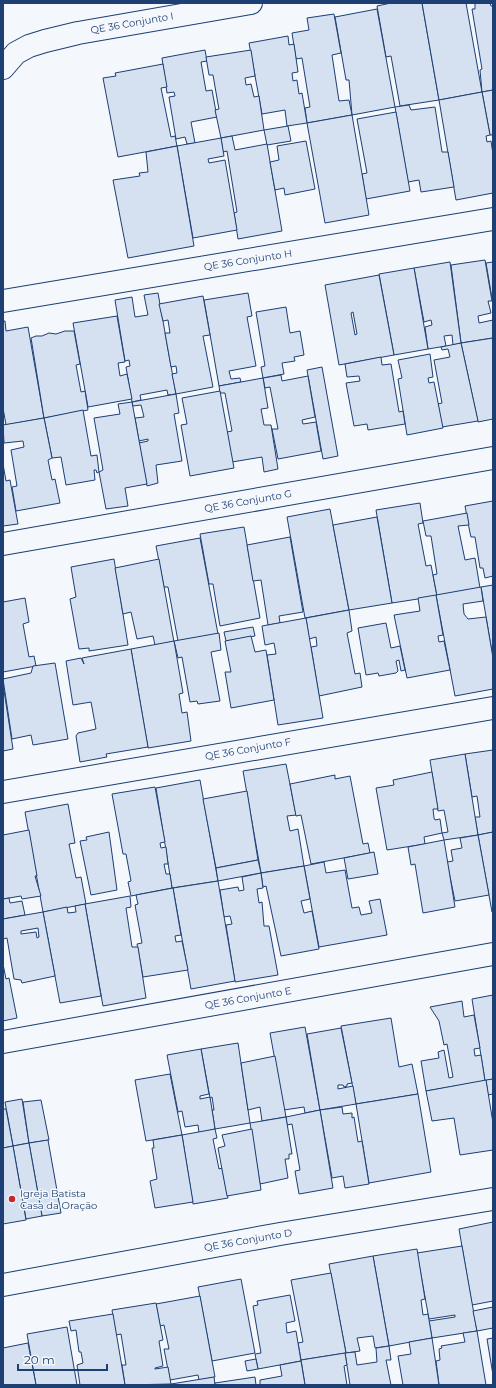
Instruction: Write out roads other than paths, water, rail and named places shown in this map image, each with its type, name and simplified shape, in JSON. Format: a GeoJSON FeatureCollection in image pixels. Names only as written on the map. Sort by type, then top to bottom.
{"type":"FeatureCollection","features":[{"type":"Feature","properties":{"kind":"street","name":"QE 36 Conjunto I"},"geometry":{"type":"LineString","coordinates":[[10,60],[34,44],[78,32],[251,3]]}},
{"type":"Feature","properties":{"kind":"street","name":"QE 36 Conjunto H"},"geometry":{"type":"LineString","coordinates":[[3,301],[493,219]]}},
{"type":"Feature","properties":{"kind":"street","name":"QE 36 Conjunto G"},"geometry":{"type":"LineString","coordinates":[[3,544],[493,458]]}},
{"type":"Feature","properties":{"kind":"street","name":"QE 36 Conjunto F"},"geometry":{"type":"LineString","coordinates":[[3,792],[493,708]]}},
{"type":"Feature","properties":{"kind":"street","name":"QE 36 Conjunto E"},"geometry":{"type":"LineString","coordinates":[[3,1042],[493,954]]}},
{"type":"Feature","properties":{"kind":"street","name":"QE 36 Conjunto D"},"geometry":{"type":"LineString","coordinates":[[3,1285],[272,1236],[493,1199]]}},
{"type":"Feature","properties":{"kind":"place","name":"Igreja Batista Casa da Oração"},"geometry":{"type":"Point","coordinates":[12,1199]}}]}
